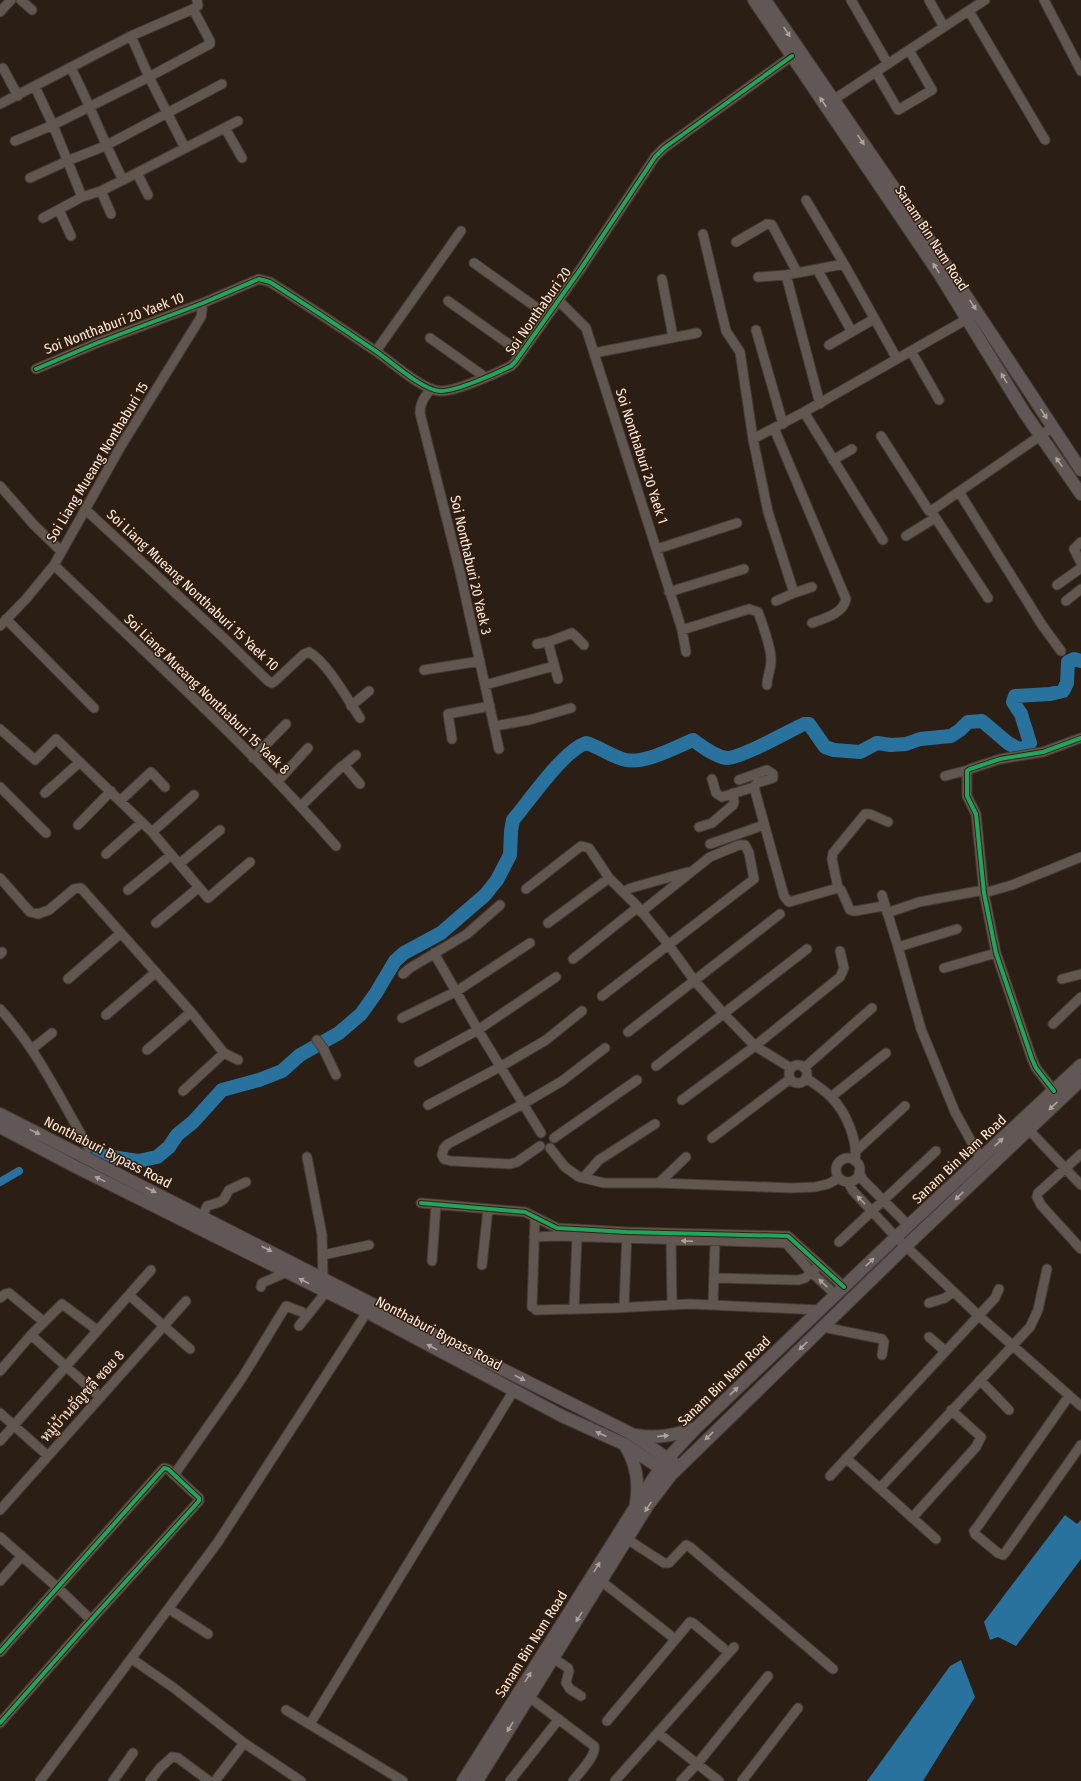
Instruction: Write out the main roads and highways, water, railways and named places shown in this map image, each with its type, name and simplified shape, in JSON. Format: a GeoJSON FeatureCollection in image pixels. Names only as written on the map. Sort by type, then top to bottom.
{"type":"FeatureCollection","features":[{"type":"Feature","properties":{"kind":"main road","name":"Sanam Bin Nam Road"},"geometry":{"type":"LineString","coordinates":[[754,0],[940,275],[1040,436],[1081,494]]}},
{"type":"Feature","properties":{"kind":"main road","name":"Sanam Bin Nam Road"},"geometry":{"type":"LineString","coordinates":[[765,0],[922,229],[1081,470]]}},
{"type":"Feature","properties":{"kind":"main road","name":"Sanam Bin Nam Road"},"geometry":{"type":"LineString","coordinates":[[463,1781],[635,1507],[669,1467],[696,1428],[896,1237],[1081,1065]]}},
{"type":"Feature","properties":{"kind":"main road","name":"Sanam Bin Nam Road"},"geometry":{"type":"LineString","coordinates":[[477,1781],[648,1506],[669,1467],[823,1327],[1028,1129],[1081,1080]]}},
{"type":"Feature","properties":{"kind":"main road","name":"Nonthaburi Bypass Road"},"geometry":{"type":"LineString","coordinates":[[0,1114],[396,1316],[630,1433],[669,1467]]}},
{"type":"Feature","properties":{"kind":"main road","name":"Nonthaburi Bypass Road"},"geometry":{"type":"LineString","coordinates":[[0,1127],[76,1167],[367,1312],[562,1416],[624,1444],[669,1467]]}},
{"type":"Feature","properties":{"kind":"main road"},"geometry":{"type":"LineString","coordinates":[[190,1223],[202,1217]]}},
{"type":"Feature","properties":{"kind":"main road"},"geometry":{"type":"LineString","coordinates":[[846,1304],[844,1287],[862,1290]]}},
{"type":"Feature","properties":{"kind":"main road"},"geometry":{"type":"LineString","coordinates":[[630,1433],[647,1437],[664,1436],[679,1434],[696,1428]]}},
{"type":"Feature","properties":{"kind":"main road"},"geometry":{"type":"LineString","coordinates":[[624,1444],[633,1460],[638,1481],[635,1507]]}},
{"type":"Feature","properties":{"kind":"water"},"geometry":{"type":"Polygon","coordinates":[[[1065,1515],[1077,1524],[1081,1520],[1081,1559],[1016,1646],[998,1637],[990,1640],[984,1622],[1065,1515]]]}},
{"type":"Feature","properties":{"kind":"water"},"geometry":{"type":"Polygon","coordinates":[[[961,1660],[975,1697],[923,1781],[867,1781],[950,1666],[961,1660]]]}},
{"type":"Feature","properties":{"kind":"waterway"},"geometry":{"type":"LineString","coordinates":[[98,1155],[138,1161],[157,1157],[169,1147],[177,1135],[193,1122],[222,1090],[259,1080],[282,1071],[300,1055],[339,1033],[361,1014],[376,993],[395,961],[404,953],[441,933],[485,895],[497,880],[510,855],[513,820],[557,766],[577,748],[586,743],[621,759],[634,761],[660,754],[693,740],[713,753],[726,758],[742,754],[804,724],[809,724],[825,747],[834,750],[860,752],[877,743],[891,745],[906,744],[920,739],[951,736],[968,722],[982,721],[1008,743],[1019,749],[1024,748],[1030,743],[1021,714],[1013,702],[1015,696],[1050,694],[1063,691],[1067,683],[1068,662],[1074,659],[1081,661]]}},
{"type":"Feature","properties":{"kind":"waterway"},"geometry":{"type":"LineString","coordinates":[[0,1182],[19,1171]]}}]}
